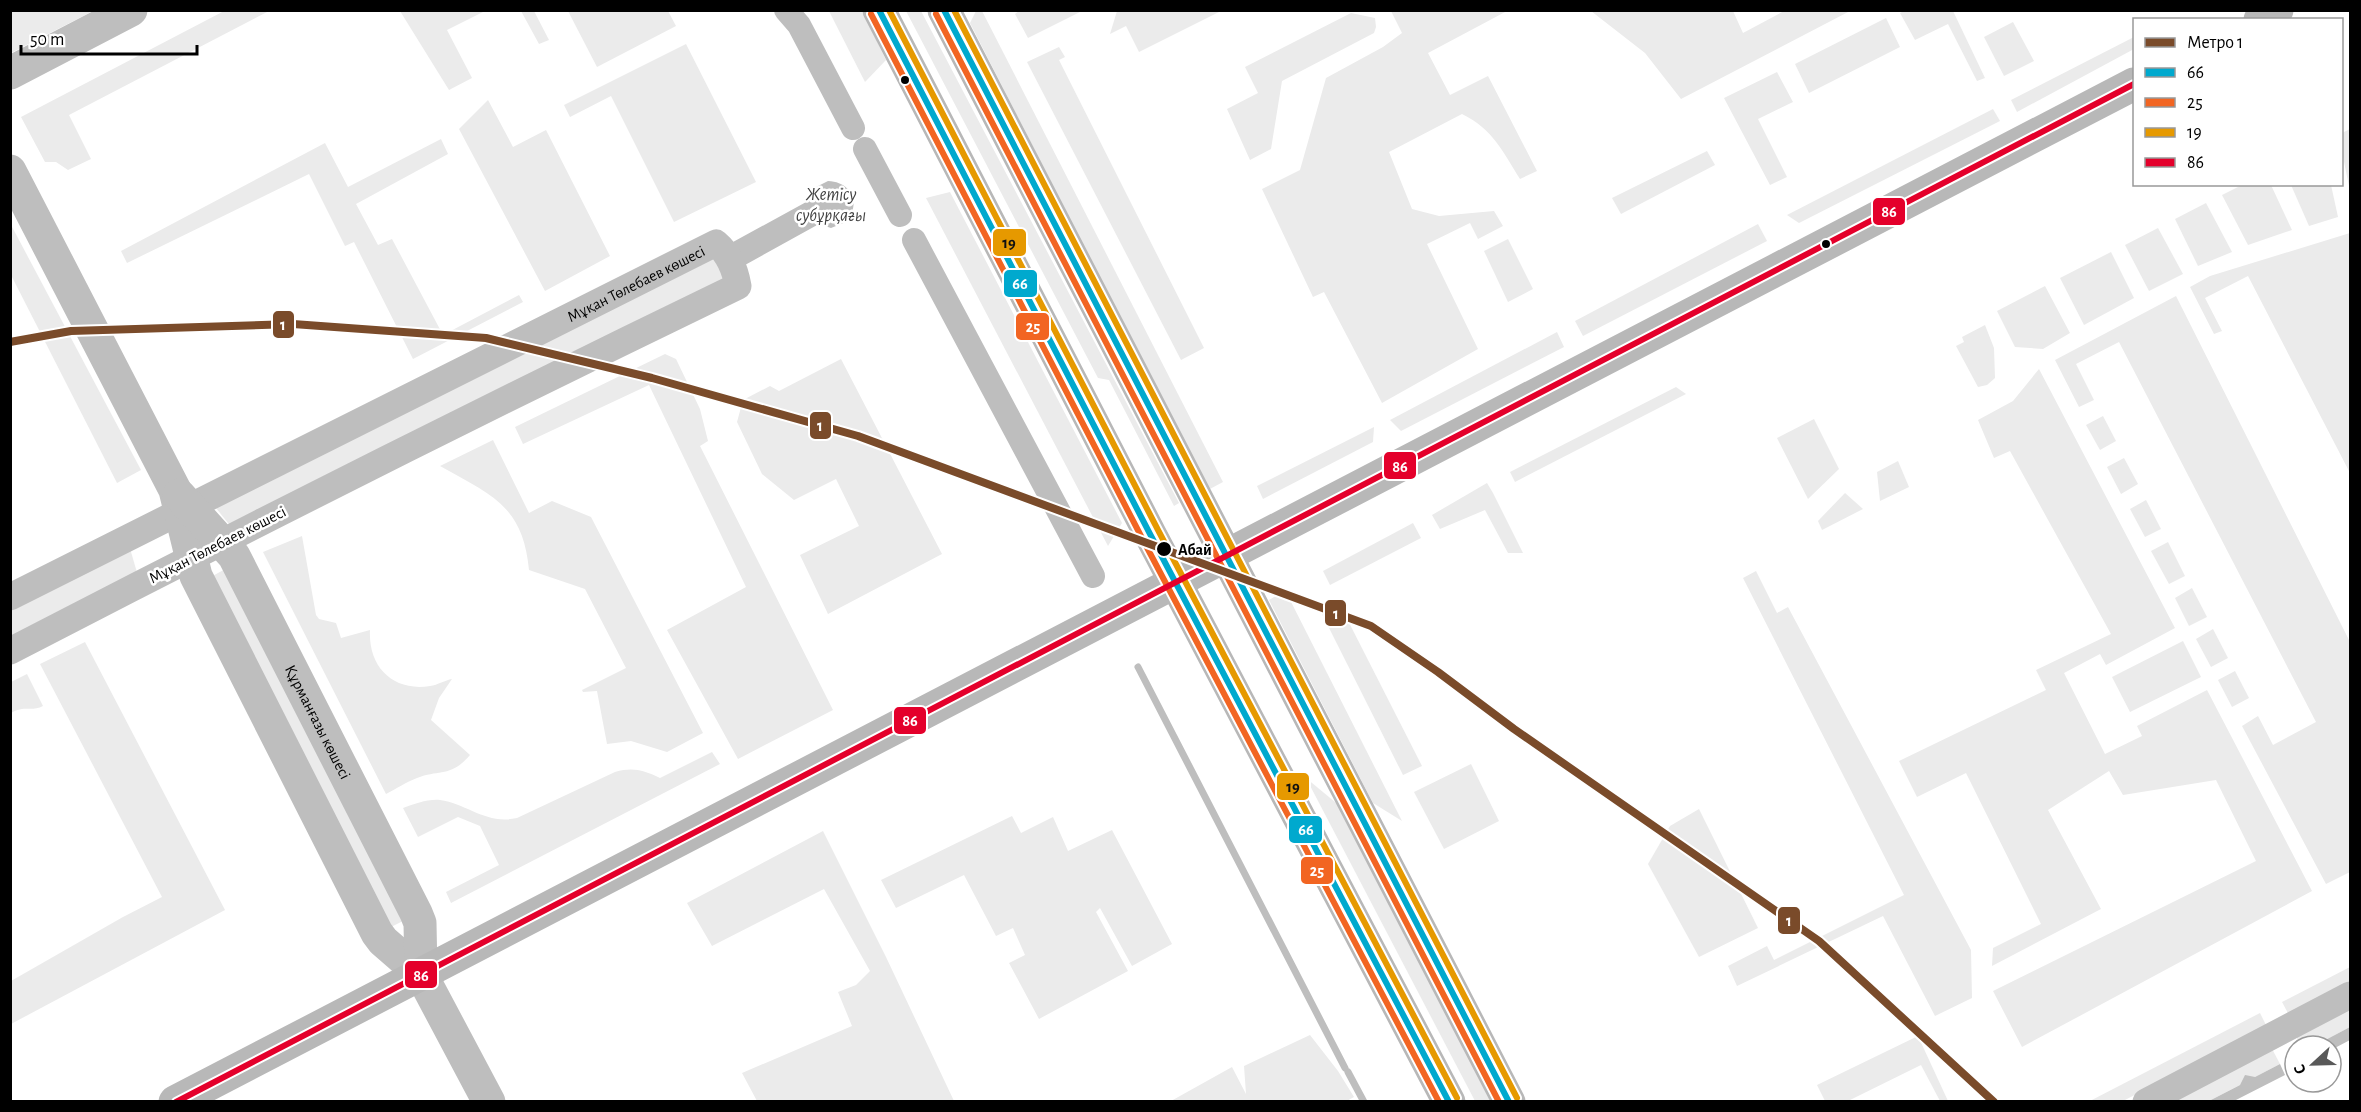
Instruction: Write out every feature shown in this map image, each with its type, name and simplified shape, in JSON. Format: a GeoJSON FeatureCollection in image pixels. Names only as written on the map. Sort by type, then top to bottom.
{"type":"FeatureCollection","features":[{"type":"Feature","properties":{"kind":"main road"},"geometry":{"type":"LineString","coordinates":[[879,10],[1176,583],[1449,1101]]}},
{"type":"Feature","properties":{"kind":"main road"},"geometry":{"type":"LineString","coordinates":[[944,10],[1509,1101]]}},
{"type":"Feature","properties":{"kind":"main road"},"geometry":{"type":"LineString","coordinates":[[2263,18],[2277,10]]}},
{"type":"Feature","properties":{"kind":"main road"},"geometry":{"type":"LineString","coordinates":[[175,1101],[2133,85]]}},
{"type":"Feature","properties":{"kind":"street"},"geometry":{"type":"LineString","coordinates":[[10,72],[131,10]]}},
{"type":"Feature","properties":{"kind":"street","name":"Құрманғазы көшесі"},"geometry":{"type":"LineString","coordinates":[[10,171],[181,502],[196,576],[377,933],[421,974],[489,1101]]}},
{"type":"Feature","properties":{"kind":"street","name":"Мұқан Төлебаев көшесі"},"geometry":{"type":"LineString","coordinates":[[10,597],[181,502],[716,243],[726,252],[738,286],[501,401],[10,651]]}},
{"type":"Feature","properties":{"kind":"street","name":"Құрманғазы көшесі"},"geometry":{"type":"LineString","coordinates":[[181,502],[234,556],[416,912],[420,923],[421,974]]}},
{"type":"Feature","properties":{"kind":"street"},"geometry":{"type":"LineString","coordinates":[[2146,1101],[2350,995]]}},
{"type":"Feature","properties":{"kind":"shaded area"},"geometry":{"type":"Polygon","coordinates":[[[11,10],[93,10],[93,11],[11,53],[11,10]]]}},
{"type":"Feature","properties":{"kind":"shaded area"},"geometry":{"type":"Polygon","coordinates":[[[226,10],[269,11],[69,115],[91,159],[68,170],[56,162],[45,162],[21,117],[226,10]]]}},
{"type":"Feature","properties":{"kind":"shaded area"},"geometry":{"type":"Polygon","coordinates":[[[1020,10],[1082,11],[1028,38],[1015,14],[1020,10]]]}},
{"type":"Feature","properties":{"kind":"shaded area"},"geometry":{"type":"Polygon","coordinates":[[[1117,10],[1221,11],[1139,52],[1126,26],[1110,34],[1117,10]]]}},
{"type":"Feature","properties":{"kind":"shaded area"},"geometry":{"type":"Polygon","coordinates":[[[400,11],[485,11],[447,30],[472,78],[449,90],[400,11]]]}},
{"type":"Feature","properties":{"kind":"shaded area"},"geometry":{"type":"Polygon","coordinates":[[[521,11],[534,11],[549,40],[539,44],[521,11]]]}},
{"type":"Feature","properties":{"kind":"shaded area"},"geometry":{"type":"Polygon","coordinates":[[[568,11],[668,11],[676,26],[597,67],[568,11]]]}},
{"type":"Feature","properties":{"kind":"shaded area"},"geometry":{"type":"Polygon","coordinates":[[[829,11],[862,11],[886,60],[865,82],[829,11]]]}},
{"type":"Feature","properties":{"kind":"shaded area"},"geometry":{"type":"Polygon","coordinates":[[[906,11],[921,11],[1179,503],[1174,506],[1109,380],[1098,378],[906,11]]]}},
{"type":"Feature","properties":{"kind":"shaded area"},"geometry":{"type":"Polygon","coordinates":[[[976,11],[982,11],[1223,482],[1208,490],[970,23],[976,11]]]}},
{"type":"Feature","properties":{"kind":"shaded area"},"geometry":{"type":"Polygon","coordinates":[[[1391,11],[1507,11],[1428,53],[1450,95],[1488,76],[1537,171],[1520,179],[1489,134],[1462,114],[1389,152],[1412,209],[1439,216],[1494,211],[1503,226],[1478,239],[1470,223],[1427,244],[1478,349],[1382,403],[1324,292],[1313,297],[1262,189],[1300,170],[1326,78],[1383,47],[1402,33],[1391,11]]]}},
{"type":"Feature","properties":{"kind":"shaded area"},"geometry":{"type":"Polygon","coordinates":[[[1591,11],[1733,11],[1743,33],[1784,11],[1850,11],[1681,99],[1645,53],[1591,11]]]}},
{"type":"Feature","properties":{"kind":"shaded area"},"geometry":{"type":"Polygon","coordinates":[[[1904,11],[1953,11],[1985,78],[1977,81],[1948,24],[1915,40],[1900,13],[1904,11]]]}},
{"type":"Feature","properties":{"kind":"shaded area"},"geometry":{"type":"Polygon","coordinates":[[[1351,13],[1375,18],[1374,33],[1282,81],[1271,149],[1250,160],[1227,109],[1258,93],[1245,67],[1351,13]]]}},
{"type":"Feature","properties":{"kind":"shaded area"},"geometry":{"type":"Polygon","coordinates":[[[1886,18],[1900,47],[1809,93],[1795,64],[1886,18]]]}},
{"type":"Feature","properties":{"kind":"shaded area"},"geometry":{"type":"Polygon","coordinates":[[[2013,22],[2034,61],[2004,76],[1984,37],[2013,22]]]}},
{"type":"Feature","properties":{"kind":"shaded area"},"geometry":{"type":"Polygon","coordinates":[[[2133,38],[2133,50],[2017,112],[2011,100],[2133,38]]]}},
{"type":"Feature","properties":{"kind":"shaded area"},"geometry":{"type":"Polygon","coordinates":[[[686,44],[756,182],[674,222],[611,96],[570,117],[564,105],[686,44]]]}},
{"type":"Feature","properties":{"kind":"shaded area"},"geometry":{"type":"Polygon","coordinates":[[[1059,47],[1065,57],[1059,60],[1204,348],[1181,360],[1027,62],[1059,47]]]}},
{"type":"Feature","properties":{"kind":"shaded area"},"geometry":{"type":"Polygon","coordinates":[[[1777,72],[1793,102],[1758,119],[1787,177],[1770,185],[1724,98],[1777,72]]]}},
{"type":"Feature","properties":{"kind":"shaded area"},"geometry":{"type":"Polygon","coordinates":[[[488,100],[513,147],[546,130],[610,256],[545,291],[459,129],[488,100]]]}},
{"type":"Feature","properties":{"kind":"shaded area"},"geometry":{"type":"Polygon","coordinates":[[[1993,109],[2000,121],[1799,223],[1787,215],[1993,109]]]}},
{"type":"Feature","properties":{"kind":"shaded area"},"geometry":{"type":"Polygon","coordinates":[[[2350,129],[2350,191],[2343,157],[2343,132],[2350,129]]]}},
{"type":"Feature","properties":{"kind":"shaded area"},"geometry":{"type":"Polygon","coordinates":[[[441,139],[448,154],[356,204],[378,245],[392,239],[443,335],[519,295],[523,302],[413,359],[354,242],[345,246],[309,174],[127,263],[121,251],[325,143],[348,187],[441,139]]]}},
{"type":"Feature","properties":{"kind":"shaded area"},"geometry":{"type":"Polygon","coordinates":[[[1707,151],[1715,165],[1621,214],[1612,198],[1707,151]]]}},
{"type":"Feature","properties":{"kind":"shaded area"},"geometry":{"type":"Polygon","coordinates":[[[2240,186],[2271,186],[2292,230],[2248,245],[2222,195],[2240,186]]]}},
{"type":"Feature","properties":{"kind":"shaded area"},"geometry":{"type":"Polygon","coordinates":[[[2291,186],[2331,186],[2338,217],[2309,226],[2291,186]]]}},
{"type":"Feature","properties":{"kind":"shaded area"},"geometry":{"type":"Polygon","coordinates":[[[950,192],[1122,523],[1108,546],[926,198],[950,192]]]}},
{"type":"Feature","properties":{"kind":"shaded area"},"geometry":{"type":"Polygon","coordinates":[[[2206,203],[2232,252],[2198,266],[2175,219],[2206,203]]]}},
{"type":"Feature","properties":{"kind":"shaded area"},"geometry":{"type":"Polygon","coordinates":[[[10,223],[141,470],[117,483],[11,275],[10,223]]]}},
{"type":"Feature","properties":{"kind":"shaded area"},"geometry":{"type":"Polygon","coordinates":[[[1758,224],[1767,241],[1583,336],[1575,321],[1758,224]]]}},
{"type":"Feature","properties":{"kind":"shaded area"},"geometry":{"type":"Polygon","coordinates":[[[2158,228],[2183,274],[2149,291],[2125,245],[2158,228]]]}},
{"type":"Feature","properties":{"kind":"shaded area"},"geometry":{"type":"Polygon","coordinates":[[[2350,233],[2350,473],[2248,276],[2205,298],[2222,331],[2214,334],[2190,287],[2210,276],[2350,233]]]}},
{"type":"Feature","properties":{"kind":"shaded area"},"geometry":{"type":"Polygon","coordinates":[[[1508,239],[1533,289],[1508,302],[1484,251],[1508,239]]]}},
{"type":"Feature","properties":{"kind":"shaded area"},"geometry":{"type":"Polygon","coordinates":[[[716,243],[738,286],[237,534],[207,497],[716,243]]]}},
{"type":"Feature","properties":{"kind":"shaded area"},"geometry":{"type":"Polygon","coordinates":[[[2111,252],[2134,298],[2084,325],[2060,278],[2111,252]]]}},
{"type":"Feature","properties":{"kind":"shaded area"},"geometry":{"type":"Polygon","coordinates":[[[2045,286],[2070,333],[2043,349],[2015,347],[1997,311],[2045,286]]]}},
{"type":"Feature","properties":{"kind":"shaded area"},"geometry":{"type":"Polygon","coordinates":[[[2176,296],[2350,642],[2350,872],[2326,884],[2242,726],[2258,716],[2273,745],[2316,722],[2119,342],[2076,364],[2094,400],[2079,407],[2055,360],[2176,296]]]}},
{"type":"Feature","properties":{"kind":"shaded area"},"geometry":{"type":"Polygon","coordinates":[[[1985,325],[1994,348],[1995,378],[1987,385],[1978,387],[1956,346],[1964,342],[1962,337],[1985,325]]]}},
{"type":"Feature","properties":{"kind":"shaded area"},"geometry":{"type":"Polygon","coordinates":[[[1557,332],[1564,347],[1401,431],[1390,420],[1557,332]]]}},
{"type":"Feature","properties":{"kind":"shaded area"},"geometry":{"type":"Polygon","coordinates":[[[665,354],[676,359],[700,409],[708,441],[700,446],[833,710],[738,759],[667,630],[746,587],[649,385],[523,444],[515,427],[665,354]]]}},
{"type":"Feature","properties":{"kind":"shaded area"},"geometry":{"type":"Polygon","coordinates":[[[841,359],[942,554],[828,614],[800,555],[859,526],[836,479],[794,500],[762,474],[737,422],[743,400],[770,386],[779,391],[841,359]]]}},
{"type":"Feature","properties":{"kind":"shaded area"},"geometry":{"type":"Polygon","coordinates":[[[2039,369],[2175,628],[2106,665],[2100,654],[2064,673],[2105,754],[2142,736],[2137,726],[2207,690],[2312,891],[2022,1047],[1993,991],[2256,861],[2216,780],[2123,795],[2109,771],[2048,810],[2101,909],[1992,966],[1993,948],[2041,924],[1966,773],[1917,797],[1899,761],[2046,690],[2036,670],[2111,634],[2010,451],[1994,458],[1978,420],[2013,401],[2039,369]]]}},
{"type":"Feature","properties":{"kind":"shaded area"},"geometry":{"type":"Polygon","coordinates":[[[1676,387],[1686,394],[1515,482],[1510,472],[1676,387]]]}},
{"type":"Feature","properties":{"kind":"shaded area"},"geometry":{"type":"Polygon","coordinates":[[[2103,416],[2116,441],[2100,450],[2086,425],[2103,416]]]}},
{"type":"Feature","properties":{"kind":"shaded area"},"geometry":{"type":"Polygon","coordinates":[[[1814,419],[1839,469],[1808,499],[1777,438],[1814,419]]]}},
{"type":"Feature","properties":{"kind":"shaded area"},"geometry":{"type":"Polygon","coordinates":[[[1374,427],[1373,442],[1263,499],[1257,486],[1374,427]]]}},
{"type":"Feature","properties":{"kind":"shaded area"},"geometry":{"type":"Polygon","coordinates":[[[493,440],[529,513],[552,501],[591,517],[703,733],[667,752],[631,741],[607,744],[597,691],[583,692],[582,690],[626,668],[585,589],[529,570],[526,548],[512,516],[501,504],[475,485],[440,466],[493,440]]]}},
{"type":"Feature","properties":{"kind":"shaded area"},"geometry":{"type":"Polygon","coordinates":[[[2124,458],[2138,484],[2121,494],[2107,467],[2124,458]]]}},
{"type":"Feature","properties":{"kind":"shaded area"},"geometry":{"type":"Polygon","coordinates":[[[1898,461],[1909,487],[1880,501],[1877,472],[1898,461]]]}},
{"type":"Feature","properties":{"kind":"shaded area"},"geometry":{"type":"Polygon","coordinates":[[[1487,483],[1523,553],[1508,553],[1485,510],[1440,529],[1432,515],[1487,483]]]}},
{"type":"Feature","properties":{"kind":"shaded area"},"geometry":{"type":"Polygon","coordinates":[[[1845,493],[1863,509],[1822,530],[1818,521],[1845,493]]]}},
{"type":"Feature","properties":{"kind":"shaded area"},"geometry":{"type":"Polygon","coordinates":[[[2146,500],[2161,529],[2145,537],[2130,509],[2146,500]]]}},
{"type":"Feature","properties":{"kind":"shaded area"},"geometry":{"type":"Polygon","coordinates":[[[1413,523],[1421,538],[1330,585],[1323,571],[1413,523]]]}},
{"type":"Feature","properties":{"kind":"shaded area"},"geometry":{"type":"Polygon","coordinates":[[[302,536],[316,615],[319,619],[336,623],[341,638],[370,630],[370,643],[378,666],[394,681],[417,687],[452,679],[439,698],[431,720],[470,755],[457,767],[417,778],[386,794],[263,552],[302,536]]]}},
{"type":"Feature","properties":{"kind":"shaded area"},"geometry":{"type":"Polygon","coordinates":[[[127,538],[140,583],[11,651],[11,597],[127,538]]]}},
{"type":"Feature","properties":{"kind":"shaded area"},"geometry":{"type":"Polygon","coordinates":[[[2168,542],[2185,576],[2169,584],[2151,551],[2168,542]]]}},
{"type":"Feature","properties":{"kind":"shaded area"},"geometry":{"type":"Polygon","coordinates":[[[229,567],[409,918],[387,929],[207,579],[229,567]]]}},
{"type":"Feature","properties":{"kind":"shaded area"},"geometry":{"type":"Polygon","coordinates":[[[1756,571],[1777,613],[1788,607],[1971,950],[1972,998],[1935,1016],[1883,916],[1737,986],[1728,966],[1767,946],[1774,960],[1904,895],[1743,578],[1756,571]]]}},
{"type":"Feature","properties":{"kind":"shaded area"},"geometry":{"type":"Polygon","coordinates":[[[2192,588],[2207,617],[2189,626],[2175,598],[2192,588]]]}},
{"type":"Feature","properties":{"kind":"shaded area"},"geometry":{"type":"Polygon","coordinates":[[[1285,590],[1402,821],[1373,803],[1269,600],[1285,590]]]}},
{"type":"Feature","properties":{"kind":"shaded area"},"geometry":{"type":"Polygon","coordinates":[[[1339,603],[1422,766],[1403,775],[1321,612],[1339,603]]]}},
{"type":"Feature","properties":{"kind":"shaded area"},"geometry":{"type":"Polygon","coordinates":[[[2213,629],[2228,658],[2211,667],[2196,639],[2213,629]]]}},
{"type":"Feature","properties":{"kind":"shaded area"},"geometry":{"type":"Polygon","coordinates":[[[2183,641],[2201,677],[2130,712],[2112,677],[2183,641]]]}},
{"type":"Feature","properties":{"kind":"shaded area"},"geometry":{"type":"Polygon","coordinates":[[[85,642],[225,910],[11,1024],[11,981],[162,897],[40,664],[85,642]]]}},
{"type":"Feature","properties":{"kind":"shaded area"},"geometry":{"type":"Polygon","coordinates":[[[2235,671],[2249,698],[2232,707],[2218,680],[2235,671]]]}},
{"type":"Feature","properties":{"kind":"shaded area"},"geometry":{"type":"Polygon","coordinates":[[[27,674],[43,706],[20,709],[11,713],[11,682],[27,674]]]}},
{"type":"Feature","properties":{"kind":"shaded area"},"geometry":{"type":"Polygon","coordinates":[[[712,752],[720,764],[451,903],[446,892],[499,865],[480,826],[458,817],[418,837],[403,808],[426,801],[440,800],[496,819],[517,818],[615,772],[638,770],[660,778],[712,752]]]}},
{"type":"Feature","properties":{"kind":"shaded area"},"geometry":{"type":"Polygon","coordinates":[[[1471,764],[1499,821],[1444,849],[1414,792],[1471,764]]]}},
{"type":"Feature","properties":{"kind":"shaded area"},"geometry":{"type":"Polygon","coordinates":[[[1306,778],[1341,807],[1494,1101],[1475,1101],[1306,778]]]}},
{"type":"Feature","properties":{"kind":"shaded area"},"geometry":{"type":"Polygon","coordinates":[[[1699,809],[1758,928],[1699,957],[1648,864],[1670,826],[1699,809]]]}},
{"type":"Feature","properties":{"kind":"shaded area"},"geometry":{"type":"Polygon","coordinates":[[[1012,816],[1021,833],[1053,817],[1068,851],[1112,830],[1172,944],[1132,966],[1100,908],[1096,912],[1128,971],[1039,1019],[1009,963],[1025,955],[1013,928],[996,936],[964,875],[896,908],[881,880],[1012,816]]]}},
{"type":"Feature","properties":{"kind":"shaded area"},"geometry":{"type":"Polygon","coordinates":[[[823,831],[954,1101],[757,1101],[742,1073],[852,1026],[838,992],[856,985],[870,971],[824,889],[712,946],[687,903],[823,831]]]}},
{"type":"Feature","properties":{"kind":"shaded area"},"geometry":{"type":"Polygon","coordinates":[[[2350,967],[2350,983],[2289,1015],[2282,1002],[2350,967]]]}},
{"type":"Feature","properties":{"kind":"shaded area"},"geometry":{"type":"Polygon","coordinates":[[[2350,1003],[2350,1027],[2337,1034],[2295,1034],[2294,1032],[2350,1003]]]}},
{"type":"Feature","properties":{"kind":"shaded area"},"geometry":{"type":"Polygon","coordinates":[[[2260,1013],[2267,1027],[2123,1101],[2088,1102],[2260,1013]]]}},
{"type":"Feature","properties":{"kind":"shaded area"},"geometry":{"type":"Polygon","coordinates":[[[1310,1035],[1338,1071],[1354,1097],[1345,1102],[1171,1101],[1232,1067],[1246,1094],[1244,1066],[1310,1035]]]}},
{"type":"Feature","properties":{"kind":"shaded area"},"geometry":{"type":"Polygon","coordinates":[[[1918,1036],[1948,1101],[1940,1101],[1921,1065],[1848,1101],[1825,1101],[1817,1085],[1918,1036]]]}},
{"type":"Feature","properties":{"kind":"shaded area"},"geometry":{"type":"Polygon","coordinates":[[[2270,1045],[2280,1064],[2209,1101],[2162,1102],[2270,1045]]]}},
{"type":"Feature","properties":{"kind":"water","name":"Жетісу субұрқағы"},"geometry":{"type":"Polygon","coordinates":[[[828,181],[843,185],[852,196],[853,209],[846,222],[831,228],[819,224],[745,265],[733,242],[808,201],[816,187],[828,181]]]}},
{"type":"Feature","properties":{"kind":"water"},"geometry":{"type":"Polygon","coordinates":[[[2350,1027],[2350,1040],[2343,1044],[2343,1034],[2337,1034],[2350,1027]]]}},
{"type":"Feature","properties":{"kind":"water"},"geometry":{"type":"Polygon","coordinates":[[[2280,1064],[2283,1071],[2283,1076],[2234,1101],[2209,1101],[2240,1085],[2245,1075],[2255,1077],[2280,1064]]]}},
{"type":"Feature","properties":{"kind":"waterway"},"geometry":{"type":"LineString","coordinates":[[786,10],[799,25],[853,128]]}},
{"type":"Feature","properties":{"kind":"waterway"},"geometry":{"type":"LineString","coordinates":[[865,149],[900,215]]}},
{"type":"Feature","properties":{"kind":"waterway"},"geometry":{"type":"LineString","coordinates":[[914,240],[1093,576]]}},
{"type":"Feature","properties":{"kind":"waterway"},"geometry":{"type":"LineString","coordinates":[[1138,667],[1345,1068]]}},
{"type":"Feature","properties":{"kind":"waterway"},"geometry":{"type":"LineString","coordinates":[[1348,1072],[1364,1102]]}},
{"type":"Feature","properties":{"kind":"metro line","name":"1"},"geometry":{"type":"LineString","coordinates":[[10,342],[71,331],[293,324],[486,338],[652,378],[858,436],[1371,626],[1438,672],[1514,729],[1819,941],[1994,1102]]}},
{"type":"Feature","properties":{"kind":"transit line","name":"66"},"geometry":{"type":"LineString","coordinates":[[879,10],[1150,534],[1449,1102]]}},
{"type":"Feature","properties":{"kind":"transit line","name":"19"},"geometry":{"type":"LineString","coordinates":[[889,10],[1158,530],[1457,1098]]}},
{"type":"Feature","properties":{"kind":"transit line","name":"66"},"geometry":{"type":"LineString","coordinates":[[944,10],[1509,1102]]}},
{"type":"Feature","properties":{"kind":"transit line","name":"19"},"geometry":{"type":"LineString","coordinates":[[954,10],[1517,1098]]}},
{"type":"Feature","properties":{"kind":"transit line","name":"25"},"geometry":{"type":"LineString","coordinates":[[871,14],[1142,538],[1439,1102]]}},
{"type":"Feature","properties":{"kind":"transit line","name":"25"},"geometry":{"type":"LineString","coordinates":[[936,14],[1499,1102]]}},
{"type":"Feature","properties":{"kind":"transit line","name":"86"},"geometry":{"type":"LineString","coordinates":[[176,1102],[2133,85]]}},
{"type":"Feature","properties":{"kind":"place","name":"Абай"},"geometry":{"type":"Point","coordinates":[1164,549]}}]}
